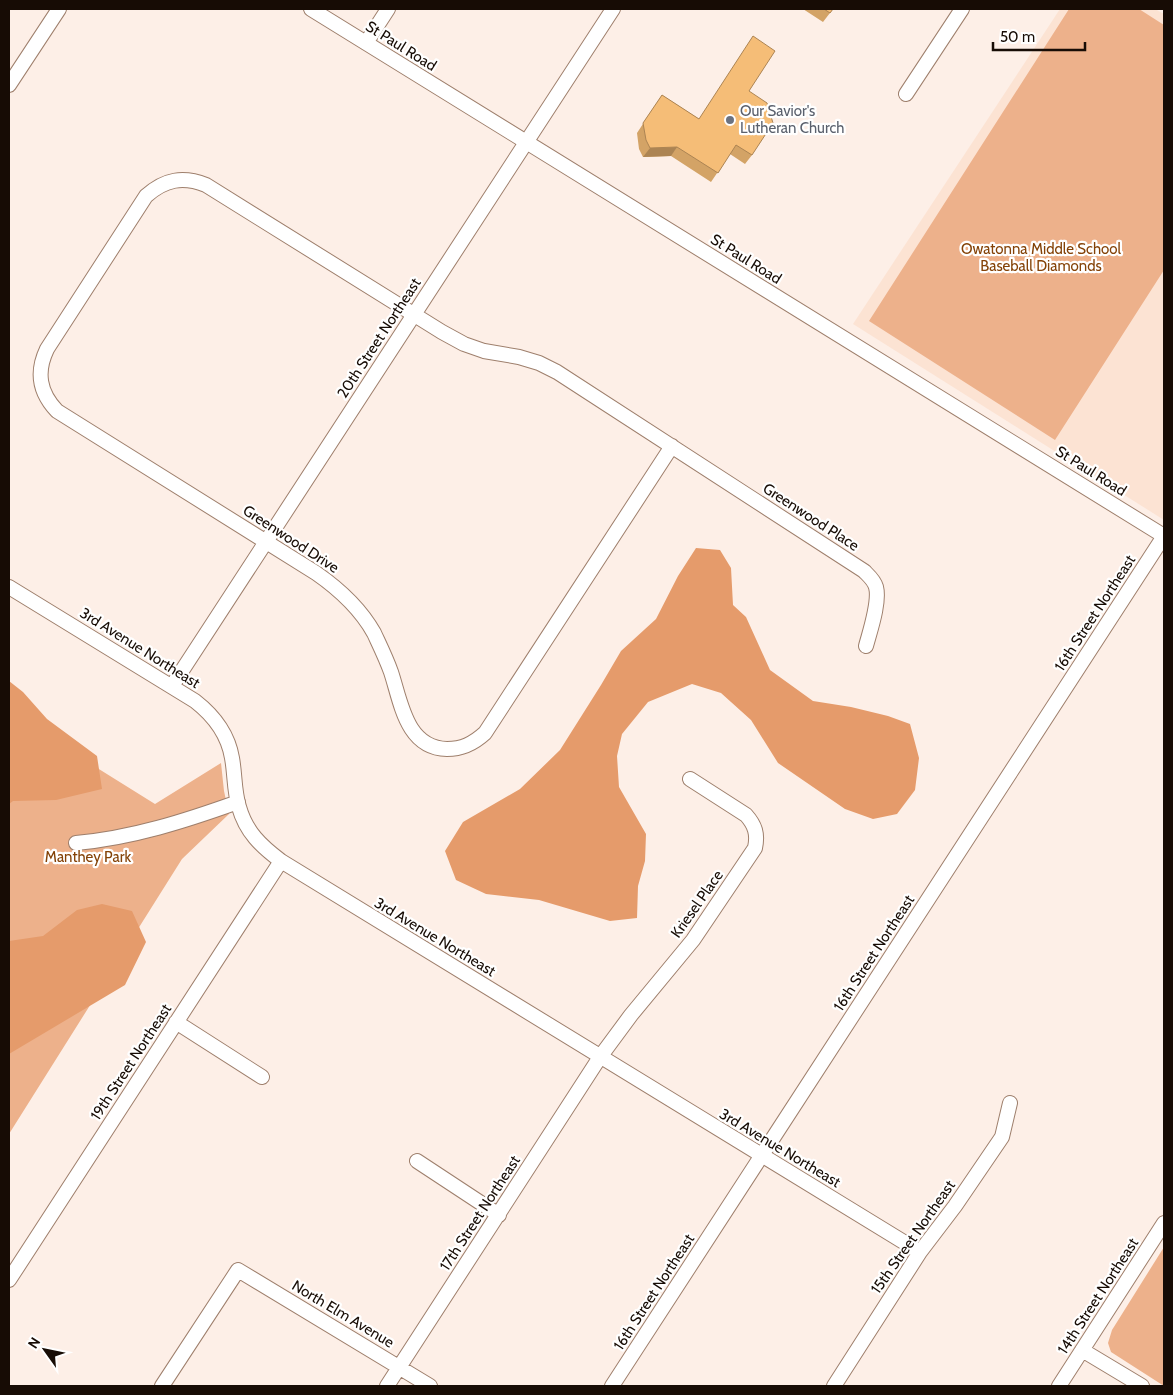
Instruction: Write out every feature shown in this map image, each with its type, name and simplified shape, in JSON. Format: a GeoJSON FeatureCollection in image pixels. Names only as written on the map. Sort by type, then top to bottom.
{"type":"FeatureCollection","features":[{"type":"Feature","properties":{"kind":"street"},"geometry":{"type":"LineString","coordinates":[[9,84],[59,9]]}},
{"type":"Feature","properties":{"kind":"street","name":"St Paul Road"},"geometry":{"type":"LineString","coordinates":[[311,9],[1164,536]]}},
{"type":"Feature","properties":{"kind":"street"},"geometry":{"type":"LineString","coordinates":[[366,43],[388,9]]}},
{"type":"Feature","properties":{"kind":"street","name":"20th Street Northeast"},"geometry":{"type":"LineString","coordinates":[[172,686],[613,9]]}},
{"type":"Feature","properties":{"kind":"street"},"geometry":{"type":"LineString","coordinates":[[906,94],[962,9]]}},
{"type":"Feature","properties":{"kind":"street","name":"Greenwood Drive"},"geometry":{"type":"LineString","coordinates":[[182,179],[206,185],[414,314],[464,344],[484,351],[519,357],[539,363],[557,372],[672,446],[485,734],[476,741],[460,748],[442,749],[429,745],[418,738],[410,729],[383,651],[361,615],[349,600],[331,583],[267,541],[56,411],[43,392],[40,370],[43,358],[146,196],[156,187],[169,181],[182,179]]}},
{"type":"Feature","properties":{"kind":"street","name":"Greenwood Place"},"geometry":{"type":"LineString","coordinates":[[672,446],[872,578],[877,596],[866,646]]}},
{"type":"Feature","properties":{"kind":"street","name":"16th Street Northeast"},"geometry":{"type":"LineString","coordinates":[[612,1386],[1164,536]]}},
{"type":"Feature","properties":{"kind":"street","name":"3rd Avenue Northeast"},"geometry":{"type":"LineString","coordinates":[[9,587],[196,700],[207,710],[227,739],[232,756],[238,802],[250,831],[260,845],[280,861],[920,1252]]}},
{"type":"Feature","properties":{"kind":"street","name":"Kriesel Place"},"geometry":{"type":"LineString","coordinates":[[600,1057],[630,1014],[693,940],[755,848],[756,831],[746,815],[690,778]]}},
{"type":"Feature","properties":{"kind":"street"},"geometry":{"type":"LineString","coordinates":[[76,843],[106,840],[175,824],[238,802]]}},
{"type":"Feature","properties":{"kind":"street","name":"19th Street Northeast"},"geometry":{"type":"LineString","coordinates":[[9,1280],[280,861]]}},
{"type":"Feature","properties":{"kind":"street"},"geometry":{"type":"LineString","coordinates":[[176,1022],[262,1076]]}},
{"type":"Feature","properties":{"kind":"street","name":"17th Street Northeast"},"geometry":{"type":"LineString","coordinates":[[387,1386],[600,1057]]}},
{"type":"Feature","properties":{"kind":"street","name":"15th Street Northeast"},"geometry":{"type":"LineString","coordinates":[[834,1386],[920,1252],[955,1206],[1002,1137],[1010,1103]]}},
{"type":"Feature","properties":{"kind":"street"},"geometry":{"type":"LineString","coordinates":[[417,1161],[499,1215]]}},
{"type":"Feature","properties":{"kind":"street","name":"14th Street Northeast"},"geometry":{"type":"LineString","coordinates":[[1059,1386],[1164,1223]]}},
{"type":"Feature","properties":{"kind":"street","name":"North Elm Avenue"},"geometry":{"type":"LineString","coordinates":[[162,1386],[238,1270],[430,1386]]}},
{"type":"Feature","properties":{"kind":"street"},"geometry":{"type":"LineString","coordinates":[[1082,1350],[1142,1386]]}},
{"type":"Feature","properties":{"kind":"shaded area","name":"Owatonna Middle School Baseball Diamonds"},"geometry":{"type":"Polygon","coordinates":[[[1060,9],[1155,9],[1164,14],[1164,520],[853,324],[1060,9]]]}},
{"type":"Feature","properties":{"kind":"shaded area"},"geometry":{"type":"Polygon","coordinates":[[[696,548],[720,550],[731,568],[733,605],[746,617],[770,670],[813,701],[851,707],[888,716],[910,724],[919,758],[915,790],[897,814],[873,819],[845,809],[778,763],[751,720],[721,693],[692,684],[648,702],[622,734],[617,756],[619,787],[646,834],[645,861],[638,886],[637,918],[610,921],[539,900],[486,894],[456,880],[445,851],[463,822],[520,789],[560,750],[621,651],[656,619],[678,576],[696,548]]]}},
{"type":"Feature","properties":{"kind":"shaded area"},"geometry":{"type":"Polygon","coordinates":[[[9,681],[23,692],[47,719],[97,756],[102,789],[56,800],[13,801],[9,804],[9,681]]]}},
{"type":"Feature","properties":{"kind":"shaded area"},"geometry":{"type":"Polygon","coordinates":[[[102,904],[132,911],[146,942],[125,985],[9,1054],[9,941],[43,936],[77,910],[102,904]]]}},
{"type":"Feature","properties":{"kind":"green space","name":"Owatonna Middle School Baseball Diamonds"},"geometry":{"type":"Polygon","coordinates":[[[1069,9],[1139,9],[1164,25],[1164,270],[1055,440],[869,321],[1069,9]]]}},
{"type":"Feature","properties":{"kind":"green space","name":"Manthey Park"},"geometry":{"type":"Polygon","coordinates":[[[9,713],[155,804],[221,763],[229,814],[182,859],[9,1134],[9,713]]]}},
{"type":"Feature","properties":{"kind":"green space"},"geometry":{"type":"Polygon","coordinates":[[[1164,1247],[1164,1386],[1111,1352],[1108,1343],[1112,1330],[1164,1247]]]}},
{"type":"Feature","properties":{"kind":"building"},"geometry":{"type":"Polygon","coordinates":[[[824,9],[833,9],[830,13],[824,9]]]}},
{"type":"Feature","properties":{"kind":"building","name":"Our Savior's Lutheran Church"},"geometry":{"type":"Polygon","coordinates":[[[753,36],[775,51],[749,91],[767,103],[773,123],[752,155],[736,145],[718,173],[677,147],[650,148],[646,140],[643,123],[662,95],[699,119],[753,36]]]}},
{"type":"Feature","properties":{"kind":"place","name":"Our Savior's Lutheran Church"},"geometry":{"type":"Point","coordinates":[730,120]}}]}
